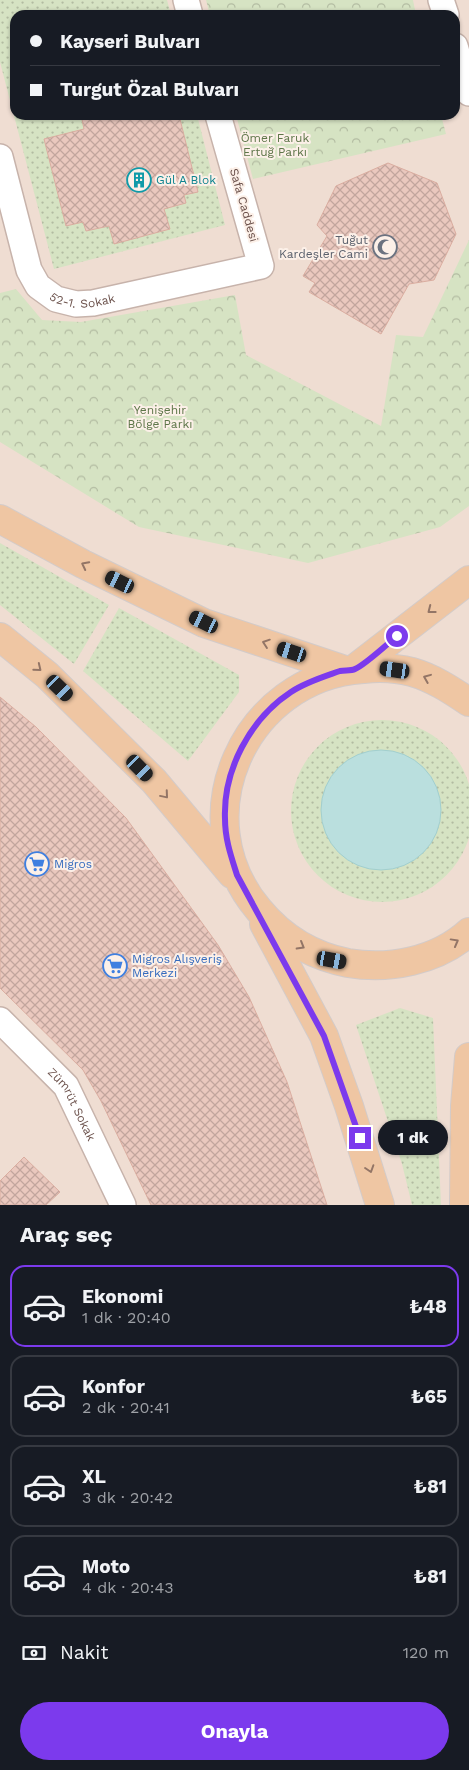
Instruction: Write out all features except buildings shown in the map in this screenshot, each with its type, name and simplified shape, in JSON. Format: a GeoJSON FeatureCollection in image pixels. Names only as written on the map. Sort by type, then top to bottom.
{"type":"FeatureCollection","features":[{"type":"Feature","properties":{"kind":"main road"},"geometry":{"type":"LineString","coordinates":[[0,519],[83,564],[204,622],[350,670]]}},
{"type":"Feature","properties":{"kind":"main road"},"geometry":{"type":"LineString","coordinates":[[350,670],[469,580]]}},
{"type":"Feature","properties":{"kind":"main road"},"geometry":{"type":"LineString","coordinates":[[0,637],[47,675],[154,781],[273,927],[301,947],[332,960],[366,966],[399,964],[432,955],[462,939],[469,932]]}},
{"type":"Feature","properties":{"kind":"main road"},"geometry":{"type":"LineString","coordinates":[[380,1205],[349,1106],[324,1036],[237,875],[228,847],[224,818],[227,788],[236,760],[249,734],[268,711],[291,692],[317,678],[350,670],[378,668],[412,672],[444,685],[469,702]]}},
{"type":"Feature","properties":{"kind":"main road"},"geometry":{"type":"LineString","coordinates":[[464,1205],[465,1106],[469,1057]]}},
{"type":"Feature","properties":{"kind":"street"},"geometry":{"type":"LineString","coordinates":[[460,63],[469,93]]}},
{"type":"Feature","properties":{"kind":"street","name":"Safa Caddesi"},"geometry":{"type":"LineString","coordinates":[[219,120],[261,266]]}},
{"type":"Feature","properties":{"kind":"street","name":"52-1. Sokak"},"geometry":{"type":"LineString","coordinates":[[1,164],[29,270],[38,286],[56,299],[76,304],[93,303],[261,266]]}},
{"type":"Feature","properties":{"kind":"street","name":"Zümrüt Sokak"},"geometry":{"type":"LineString","coordinates":[[0,1020],[66,1086],[123,1205]]}},
{"type":"Feature","properties":{"kind":"shaded area"},"geometry":{"type":"Polygon","coordinates":[[[0,0],[469,0],[469,1205],[0,1205],[0,0]]]}},
{"type":"Feature","properties":{"kind":"green space"},"geometry":{"type":"Polygon","coordinates":[[[0,0],[167,0],[170,10],[10,10],[10,100],[0,62],[0,0]]]}},
{"type":"Feature","properties":{"kind":"green space"},"geometry":{"type":"Polygon","coordinates":[[[206,0],[413,0],[415,10],[209,10],[206,0]]]}},
{"type":"Feature","properties":{"kind":"green space"},"geometry":{"type":"Polygon","coordinates":[[[15,120],[198,120],[225,225],[54,269],[15,120]]]}},
{"type":"Feature","properties":{"kind":"green space","name":"Ömer Faruk Ertuğ Parkı"},"geometry":{"type":"Polygon","coordinates":[[[237,120],[442,120],[446,134],[253,179],[237,120]]]}},
{"type":"Feature","properties":{"kind":"green space","name":"Yenişehir Bölge Parkı"},"geometry":{"type":"Polygon","coordinates":[[[469,240],[469,506],[440,527],[308,563],[139,527],[0,442],[0,293],[16,289],[42,320],[81,322],[235,295],[246,355],[381,426],[396,335],[423,337],[469,240]]]}},
{"type":"Feature","properties":{"kind":"green space"},"geometry":{"type":"Polygon","coordinates":[[[0,543],[109,605],[74,664],[0,605],[0,543]]]}},
{"type":"Feature","properties":{"kind":"green space"},"geometry":{"type":"Polygon","coordinates":[[[119,608],[239,675],[239,692],[188,761],[83,671],[119,608]]]}},
{"type":"Feature","properties":{"kind":"green space"},"geometry":{"type":"Polygon","coordinates":[[[373,720],[391,720],[417,727],[433,735],[458,760],[469,785],[470,833],[458,862],[433,887],[408,898],[391,902],[373,902],[347,895],[331,887],[306,862],[295,837],[291,820],[291,802],[298,776],[306,760],[331,735],[356,724],[373,720]]]}},
{"type":"Feature","properties":{"kind":"green space"},"geometry":{"type":"Polygon","coordinates":[[[400,1008],[433,1018],[441,1205],[412,1205],[402,1164],[356,1025],[400,1008]]]}},
{"type":"Feature","properties":{"kind":"water"},"geometry":{"type":"Polygon","coordinates":[[[381,750],[404,754],[424,767],[437,787],[441,810],[437,833],[424,853],[404,866],[381,870],[358,866],[338,853],[325,833],[321,810],[325,787],[338,767],[358,754],[381,750]]]}},
{"type":"Feature","properties":{"kind":"place","name":"Gül A Blok"},"geometry":{"type":"Point","coordinates":[139,180]}},
{"type":"Feature","properties":{"kind":"place","name":"Tuğut Kardeşler Cami"},"geometry":{"type":"Point","coordinates":[385,247]}},
{"type":"Feature","properties":{"kind":"place","name":"Migros"},"geometry":{"type":"Point","coordinates":[37,864]}},
{"type":"Feature","properties":{"kind":"place","name":"Migros Alışveriş Merkezi"},"geometry":{"type":"Point","coordinates":[115,966]}},
{"type":"Feature","properties":{"kind":"route"},"geometry":{"type":"LineString","coordinates":[[360,1138],[324,1036],[237,875],[228,847],[224,818],[227,788],[236,760],[249,734],[268,711],[291,692],[317,678],[354,669],[397,636]]}}]}
